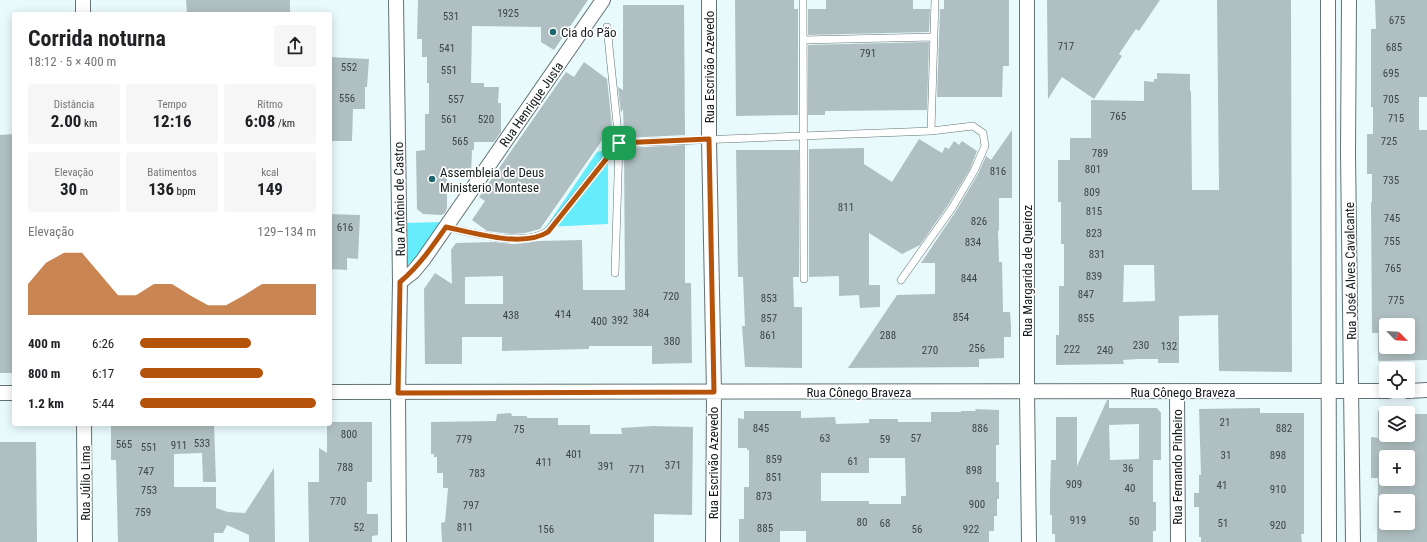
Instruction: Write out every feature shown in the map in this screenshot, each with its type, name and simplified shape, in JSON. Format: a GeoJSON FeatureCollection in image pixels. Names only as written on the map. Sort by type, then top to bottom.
{"type":"FeatureCollection","features":[{"type":"Feature","properties":{"kind":"street"},"geometry":{"type":"LineString","coordinates":[[82,0],[83,12]]}},
{"type":"Feature","properties":{"kind":"street","name":"Rua Antônio de Castro"},"geometry":{"type":"LineString","coordinates":[[396,0],[400,282],[398,393],[399,542]]}},
{"type":"Feature","properties":{"kind":"street","name":"Rua Henrique Justa"},"geometry":{"type":"LineString","coordinates":[[400,282],[423,260],[602,0]]}},
{"type":"Feature","properties":{"kind":"street","name":"Rua Escrivão Azevedo"},"geometry":{"type":"LineString","coordinates":[[709,0],[709,139],[714,392],[713,542]]}},
{"type":"Feature","properties":{"kind":"street","name":"Rua Margarida de Queiroz"},"geometry":{"type":"LineString","coordinates":[[1027,0],[1027,392],[1030,542]]}},
{"type":"Feature","properties":{"kind":"street","name":"Rua José Alves Cavalcante"},"geometry":{"type":"LineString","coordinates":[[1328,0],[1327,152],[1329,542]]}},
{"type":"Feature","properties":{"kind":"street","name":"Rua José Alves Cavalcante"},"geometry":{"type":"LineString","coordinates":[[1349,0],[1348,153],[1353,542]]}},
{"type":"Feature","properties":{"kind":"street"},"geometry":{"type":"LineString","coordinates":[[1327,152],[1348,153]]}},
{"type":"Feature","properties":{"kind":"street"},"geometry":{"type":"LineString","coordinates":[[1415,391],[1427,390]]}},
{"type":"Feature","properties":{"kind":"street","name":"Rua Cônego Braveza"},"geometry":{"type":"LineString","coordinates":[[332,392],[1379,391]]}},
{"type":"Feature","properties":{"kind":"street","name":"Rua Fernando Pinheiro"},"geometry":{"type":"LineString","coordinates":[[1177,392],[1178,542]]}},
{"type":"Feature","properties":{"kind":"street"},"geometry":{"type":"LineString","coordinates":[[0,393],[12,393]]}},
{"type":"Feature","properties":{"kind":"street","name":"Rua Júlio Lima"},"geometry":{"type":"LineString","coordinates":[[84,426],[85,542]]}},
{"type":"Feature","properties":{"kind":"lane"},"geometry":{"type":"LineString","coordinates":[[803,0],[804,279]]}},
{"type":"Feature","properties":{"kind":"lane"},"geometry":{"type":"LineString","coordinates":[[932,130],[935,0]]}},
{"type":"Feature","properties":{"kind":"lane"},"geometry":{"type":"LineString","coordinates":[[608,27],[619,143],[614,273]]}},
{"type":"Feature","properties":{"kind":"lane"},"geometry":{"type":"LineString","coordinates":[[803,40],[934,37]]}},
{"type":"Feature","properties":{"kind":"lane"},"geometry":{"type":"LineString","coordinates":[[446,227],[503,239],[542,236],[548,232],[619,143],[932,130],[973,126],[984,133],[985,146],[974,172],[952,208],[901,280]]}},
{"type":"Feature","properties":{"kind":"shaded area"},"geometry":{"type":"Polygon","coordinates":[[[608,149],[608,224],[546,227],[597,152],[608,149]]]}},
{"type":"Feature","properties":{"kind":"shaded area"},"geometry":{"type":"Polygon","coordinates":[[[444,222],[418,255],[403,270],[403,223],[444,222]]]}},
{"type":"Feature","properties":{"kind":"building"},"geometry":{"type":"Polygon","coordinates":[[[186,0],[290,0],[290,12],[187,12],[186,0]]]}},
{"type":"Feature","properties":{"kind":"building"},"geometry":{"type":"Polygon","coordinates":[[[418,0],[588,0],[554,50],[541,42],[541,27],[472,26],[471,83],[484,83],[484,87],[499,87],[498,103],[501,103],[501,132],[494,142],[474,142],[470,178],[451,178],[447,175],[447,208],[445,213],[442,215],[423,214],[417,209],[416,151],[425,150],[425,114],[429,114],[427,57],[422,57],[422,39],[417,39],[418,0]]]}},
{"type":"Feature","properties":{"kind":"building"},"geometry":{"type":"Polygon","coordinates":[[[735,0],[794,0],[794,9],[798,9],[798,115],[736,116],[735,0]]]}},
{"type":"Feature","properties":{"kind":"building"},"geometry":{"type":"Polygon","coordinates":[[[826,0],[913,0],[913,9],[930,9],[929,32],[808,35],[808,9],[826,9],[826,0]]]}},
{"type":"Feature","properties":{"kind":"building"},"geometry":{"type":"Polygon","coordinates":[[[944,0],[1009,0],[1009,66],[1003,66],[1002,97],[937,97],[940,9],[944,9],[944,0]]]}},
{"type":"Feature","properties":{"kind":"building"},"geometry":{"type":"Polygon","coordinates":[[[1047,0],[1160,0],[1139,31],[1136,29],[1119,54],[1122,56],[1094,99],[1062,77],[1048,99],[1047,0]]]}},
{"type":"Feature","properties":{"kind":"building"},"geometry":{"type":"Polygon","coordinates":[[[1217,0],[1291,0],[1292,372],[1219,371],[1218,315],[1179,316],[1179,363],[1158,363],[1158,359],[1137,359],[1123,360],[1124,364],[1056,365],[1056,335],[1059,335],[1059,286],[1064,286],[1064,244],[1061,244],[1061,202],[1058,202],[1058,160],[1070,160],[1070,138],[1091,138],[1091,100],[1144,101],[1144,81],[1154,82],[1154,79],[1157,79],[1157,73],[1190,74],[1192,190],[1219,190],[1217,0]],[[1124,265],[1123,302],[1155,301],[1154,265],[1124,265]]]}},
{"type":"Feature","properties":{"kind":"building"},"geometry":{"type":"Polygon","coordinates":[[[1375,0],[1427,0],[1427,97],[1419,97],[1419,130],[1427,130],[1427,360],[1378,361],[1378,333],[1372,333],[1372,174],[1367,174],[1367,134],[1373,134],[1373,107],[1371,107],[1371,29],[1376,29],[1375,0]]]}},
{"type":"Feature","properties":{"kind":"building"},"geometry":{"type":"Polygon","coordinates":[[[623,5],[684,5],[685,135],[624,138],[623,109],[621,113],[618,87],[623,90],[623,5]]]}},
{"type":"Feature","properties":{"kind":"building"},"geometry":{"type":"Polygon","coordinates":[[[929,42],[927,110],[825,111],[825,115],[808,115],[808,45],[929,42]]]}},
{"type":"Feature","properties":{"kind":"building"},"geometry":{"type":"Polygon","coordinates":[[[332,57],[369,59],[367,87],[365,87],[365,109],[353,109],[352,141],[332,141],[332,57]]]}},
{"type":"Feature","properties":{"kind":"building"},"geometry":{"type":"Polygon","coordinates":[[[584,62],[607,79],[612,126],[540,229],[525,233],[512,234],[487,231],[472,220],[485,201],[479,197],[566,72],[574,77],[584,62]]]}},
{"type":"Feature","properties":{"kind":"building"},"geometry":{"type":"Polygon","coordinates":[[[1012,130],[1012,198],[999,198],[999,262],[1002,262],[1003,312],[1010,312],[1011,326],[1011,337],[1004,337],[1004,358],[979,359],[979,367],[848,368],[897,295],[935,294],[935,263],[921,263],[956,211],[978,174],[986,156],[991,160],[1012,130]]]}},
{"type":"Feature","properties":{"kind":"building"},"geometry":{"type":"Polygon","coordinates":[[[12,134],[12,373],[0,373],[0,135],[12,134]]]}},
{"type":"Feature","properties":{"kind":"building"},"geometry":{"type":"Polygon","coordinates":[[[919,139],[942,153],[945,147],[949,149],[954,141],[959,145],[962,141],[977,151],[970,169],[948,205],[920,245],[902,254],[869,233],[869,285],[880,285],[880,307],[860,308],[859,295],[839,296],[839,276],[809,277],[809,149],[864,148],[864,164],[892,182],[919,139]]]}},
{"type":"Feature","properties":{"kind":"building"},"geometry":{"type":"Polygon","coordinates":[[[685,145],[685,283],[691,283],[692,363],[652,364],[652,346],[589,346],[589,349],[502,351],[502,337],[462,337],[462,364],[425,364],[424,289],[435,273],[452,284],[451,250],[456,243],[494,242],[512,244],[538,241],[582,240],[583,290],[625,290],[624,148],[685,145]],[[503,276],[465,277],[465,304],[503,304],[503,276]]]}},
{"type":"Feature","properties":{"kind":"building"},"geometry":{"type":"Polygon","coordinates":[[[736,150],[799,150],[799,277],[793,277],[794,307],[802,307],[802,368],[745,367],[742,326],[745,326],[743,277],[738,277],[736,150]]]}},
{"type":"Feature","properties":{"kind":"building"},"geometry":{"type":"Polygon","coordinates":[[[332,214],[360,215],[358,259],[347,258],[347,270],[332,269],[332,214]]]}},
{"type":"Feature","properties":{"kind":"building"},"geometry":{"type":"Polygon","coordinates":[[[1107,400],[1109,400],[1109,408],[1157,408],[1161,413],[1161,460],[1153,460],[1153,502],[1156,502],[1156,531],[1153,531],[1153,542],[1055,542],[1055,534],[1052,534],[1052,515],[1050,515],[1050,493],[1051,460],[1056,460],[1056,417],[1077,417],[1077,466],[1107,400]],[[1139,424],[1109,425],[1110,460],[1139,459],[1139,424]]]}},
{"type":"Feature","properties":{"kind":"building"},"geometry":{"type":"Polygon","coordinates":[[[1260,408],[1260,413],[1304,413],[1304,534],[1301,534],[1302,542],[1201,542],[1201,537],[1199,537],[1199,507],[1194,507],[1194,493],[1199,493],[1199,475],[1201,475],[1199,409],[1260,408]]]}},
{"type":"Feature","properties":{"kind":"building"},"geometry":{"type":"Polygon","coordinates":[[[975,409],[999,410],[999,445],[996,445],[996,482],[999,482],[999,499],[997,499],[997,516],[994,516],[994,531],[989,531],[989,542],[806,542],[806,531],[780,531],[780,542],[739,542],[739,519],[744,519],[744,487],[749,487],[749,450],[747,450],[747,448],[738,448],[738,418],[744,419],[744,411],[801,411],[801,418],[835,417],[836,424],[869,423],[869,419],[898,419],[898,422],[931,422],[931,412],[976,411],[975,409]],[[869,458],[869,473],[821,473],[821,501],[869,501],[869,504],[901,504],[901,496],[906,496],[905,458],[869,458]]]}},
{"type":"Feature","properties":{"kind":"building"},"geometry":{"type":"Polygon","coordinates":[[[1378,411],[1379,442],[1415,442],[1415,414],[1427,414],[1427,542],[1377,542],[1378,478],[1371,478],[1371,437],[1378,438],[1378,411]]]}},
{"type":"Feature","properties":{"kind":"building"},"geometry":{"type":"Polygon","coordinates":[[[511,413],[512,416],[527,416],[527,418],[558,418],[558,425],[590,425],[590,434],[622,434],[621,428],[653,426],[693,427],[692,515],[654,514],[654,542],[442,542],[441,523],[445,522],[448,488],[443,488],[443,473],[437,473],[437,457],[434,457],[434,454],[431,454],[431,422],[496,421],[497,414],[511,413]]]}},
{"type":"Feature","properties":{"kind":"building"},"geometry":{"type":"Polygon","coordinates":[[[332,422],[372,422],[372,482],[367,482],[367,514],[378,514],[378,535],[372,536],[372,542],[309,542],[308,482],[319,482],[319,448],[327,453],[327,426],[332,426],[332,422]]]}},
{"type":"Feature","properties":{"kind":"building"},"geometry":{"type":"Polygon","coordinates":[[[111,426],[214,426],[216,482],[203,482],[202,453],[174,454],[174,487],[216,487],[216,508],[228,512],[245,513],[274,468],[275,542],[249,542],[249,535],[227,525],[223,533],[214,533],[214,542],[118,542],[116,460],[111,460],[111,426]]]}},
{"type":"Feature","properties":{"kind":"building"},"geometry":{"type":"Polygon","coordinates":[[[0,442],[36,442],[37,542],[0,542],[0,442]]]}},
{"type":"Feature","properties":{"kind":"place","name":"Cia do Pão"},"geometry":{"type":"Point","coordinates":[553,32]}},
{"type":"Feature","properties":{"kind":"place","name":"Assembleia de Deus Ministerio Montese"},"geometry":{"type":"Point","coordinates":[432,179]}},
{"type":"Feature","properties":{"kind":"route"},"geometry":{"type":"LineString","coordinates":[[709,139],[714,392],[398,393],[400,282],[423,260],[446,227],[503,239],[542,236],[548,232],[619,143],[709,139]]}}]}
